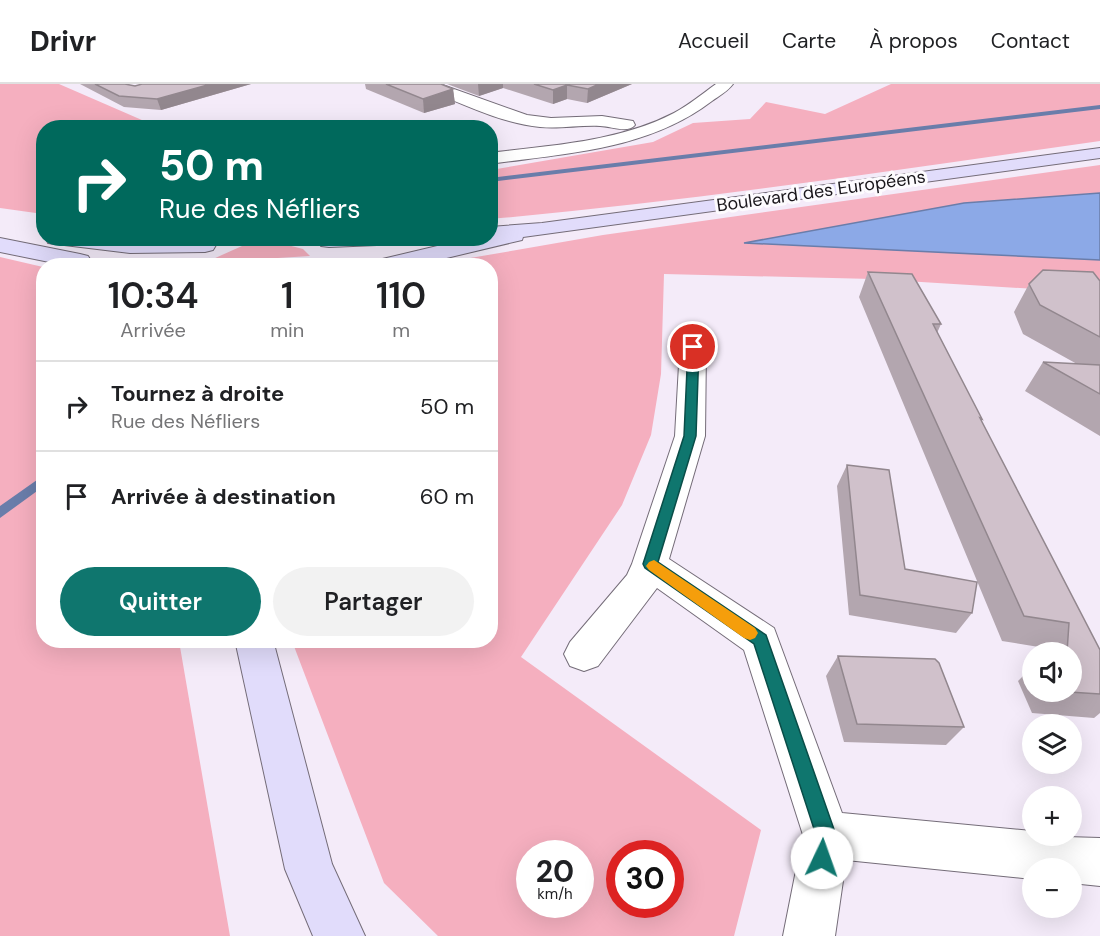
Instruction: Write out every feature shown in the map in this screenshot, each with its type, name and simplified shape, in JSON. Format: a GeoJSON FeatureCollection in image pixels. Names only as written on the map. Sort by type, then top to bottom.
{"type":"FeatureCollection","features":[{"type":"Feature","properties":{"kind":"main road","name":"Boulevard des Européens"},"geometry":{"type":"LineString","coordinates":[[498,232],[543,229],[1100,153]]}},
{"type":"Feature","properties":{"kind":"main road","name":"Boulevard des Européens"},"geometry":{"type":"LineString","coordinates":[[498,239],[543,229]]}},
{"type":"Feature","properties":{"kind":"main road"},"geometry":{"type":"LineString","coordinates":[[0,230],[36,235]]}},
{"type":"Feature","properties":{"kind":"main road"},"geometry":{"type":"LineString","coordinates":[[0,244],[71,258]]}},
{"type":"Feature","properties":{"kind":"main road"},"geometry":{"type":"LineString","coordinates":[[191,258],[208,246]]}},
{"type":"Feature","properties":{"kind":"main road"},"geometry":{"type":"LineString","coordinates":[[331,246],[340,258]]}},
{"type":"Feature","properties":{"kind":"main road","name":"Boulevard des Européens"},"geometry":{"type":"LineString","coordinates":[[417,258],[469,246]]}},
{"type":"Feature","properties":{"kind":"main road"},"geometry":{"type":"LineString","coordinates":[[256,648],[309,869],[339,936]]}},
{"type":"Feature","properties":{"kind":"street"},"geometry":{"type":"LineString","coordinates":[[426,84],[527,121],[598,120],[620,123],[643,131]]}},
{"type":"Feature","properties":{"kind":"street"},"geometry":{"type":"LineString","coordinates":[[498,158],[616,139],[643,131],[680,116],[726,84]]}},
{"type":"Feature","properties":{"kind":"street"},"geometry":{"type":"LineString","coordinates":[[584,654],[640,585],[650,564],[690,436],[693,347]]}},
{"type":"Feature","properties":{"kind":"street"},"geometry":{"type":"LineString","coordinates":[[650,564],[760,640],[826,835],[809,936]]}},
{"type":"Feature","properties":{"kind":"street"},"geometry":{"type":"LineString","coordinates":[[826,835],[1100,862]]}},
{"type":"Feature","properties":{"kind":"shaded area"},"geometry":{"type":"Polygon","coordinates":[[[0,84],[59,84],[142,120],[36,120],[36,213],[0,208],[0,84]]]}},
{"type":"Feature","properties":{"kind":"shaded area"},"geometry":{"type":"Polygon","coordinates":[[[891,84],[1100,84],[1100,141],[720,194],[498,218],[498,169],[653,142],[693,123],[750,119],[766,102],[825,114],[891,84]]]}},
{"type":"Feature","properties":{"kind":"shaded area"},"geometry":{"type":"Polygon","coordinates":[[[1100,165],[1100,293],[873,279],[664,274],[661,374],[651,435],[622,505],[521,657],[761,830],[734,936],[438,936],[384,883],[295,648],[498,648],[498,258],[470,258],[603,235],[1100,165]]]}},
{"type":"Feature","properties":{"kind":"shaded area"},"geometry":{"type":"Polygon","coordinates":[[[242,246],[291,246],[303,249],[310,256],[278,258],[215,258],[242,246]]]}},
{"type":"Feature","properties":{"kind":"shaded area"},"geometry":{"type":"Polygon","coordinates":[[[0,257],[36,265],[36,648],[180,648],[230,936],[0,936],[0,257]]]}},
{"type":"Feature","properties":{"kind":"water"},"geometry":{"type":"Polygon","coordinates":[[[1100,193],[1100,260],[744,243],[964,203],[1100,193]]]}},
{"type":"Feature","properties":{"kind":"building"},"geometry":{"type":"Polygon","coordinates":[[[95,84],[135,86],[142,84],[211,84],[157,99],[119,96],[95,84]]]}},
{"type":"Feature","properties":{"kind":"building"},"geometry":{"type":"Polygon","coordinates":[[[386,84],[441,84],[453,89],[423,99],[386,84]]]}},
{"type":"Feature","properties":{"kind":"building"},"geometry":{"type":"Polygon","coordinates":[[[534,84],[599,84],[588,89],[567,85],[553,90],[534,84]]]}},
{"type":"Feature","properties":{"kind":"building"},"geometry":{"type":"Polygon","coordinates":[[[1043,270],[1093,272],[1100,281],[1100,337],[1040,305],[1029,284],[1043,270]]]}},
{"type":"Feature","properties":{"kind":"building"},"geometry":{"type":"Polygon","coordinates":[[[868,272],[912,274],[941,324],[933,324],[1100,650],[1100,694],[1082,693],[1082,642],[1068,642],[1069,623],[1024,616],[868,272]]]}},
{"type":"Feature","properties":{"kind":"building"},"geometry":{"type":"Polygon","coordinates":[[[1043,362],[1100,365],[1100,394],[1043,362]]]}},
{"type":"Feature","properties":{"kind":"building"},"geometry":{"type":"Polygon","coordinates":[[[847,465],[889,470],[905,569],[977,582],[972,613],[860,595],[847,465]]]}},
{"type":"Feature","properties":{"kind":"building"},"geometry":{"type":"Polygon","coordinates":[[[838,656],[935,659],[939,663],[964,727],[857,724],[838,656]]]}},
{"type":"Feature","properties":{"kind":"waterway"},"geometry":{"type":"LineString","coordinates":[[498,179],[1100,107]]}},
{"type":"Feature","properties":{"kind":"waterway"},"geometry":{"type":"LineString","coordinates":[[0,513],[36,485]]}},
{"type":"Feature","properties":{"kind":"slow traffic"},"geometry":{"type":"LineString","coordinates":[[654,566],[750,633]]}},
{"type":"Feature","properties":{"kind":"route"},"geometry":{"type":"LineString","coordinates":[[693,347],[690,436],[650,564],[760,640],[826,835],[822,858]]}}]}
